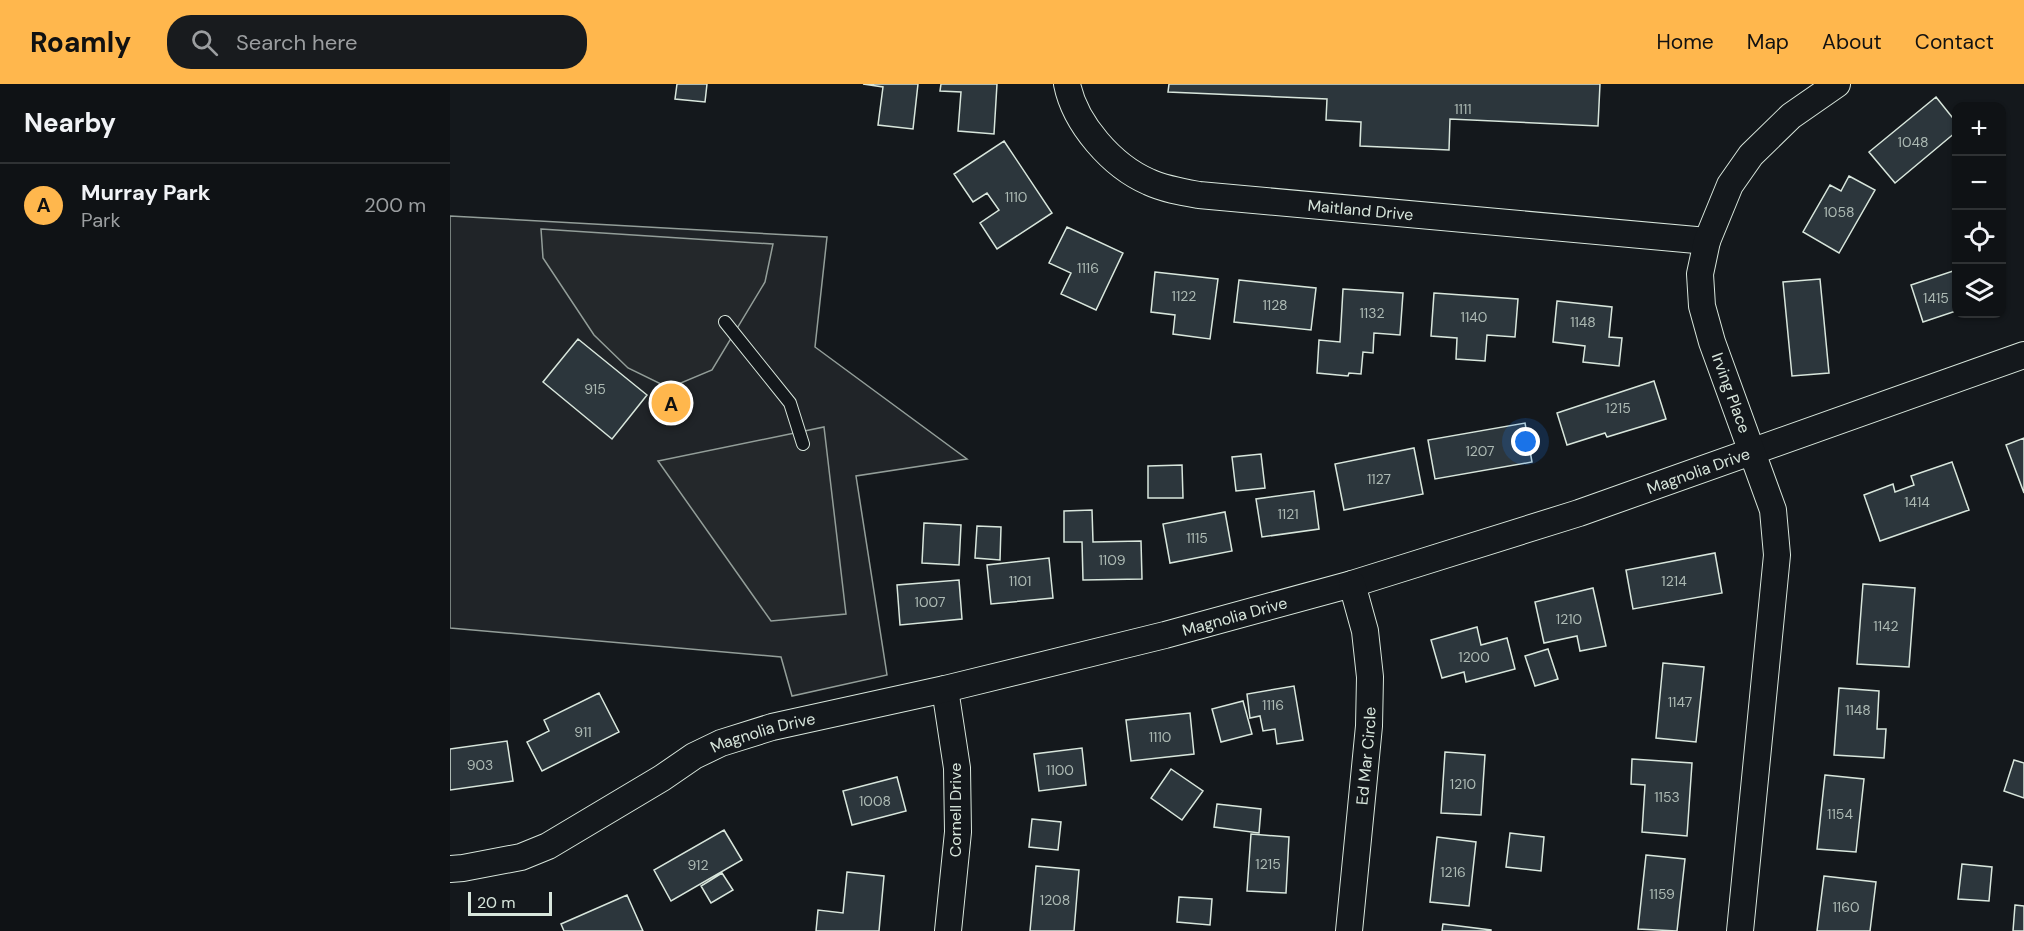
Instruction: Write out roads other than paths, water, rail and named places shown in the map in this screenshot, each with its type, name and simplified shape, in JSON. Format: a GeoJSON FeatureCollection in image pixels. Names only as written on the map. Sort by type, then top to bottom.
{"type":"FeatureCollection","features":[{"type":"Feature","properties":{"kind":"street","name":"Maitland Drive"},"geometry":{"type":"LineString","coordinates":[[1067,84],[1069,96],[1087,129],[1108,154],[1133,174],[1165,188],[1199,195],[1707,241]]}},
{"type":"Feature","properties":{"kind":"street","name":"Irving Place"},"geometry":{"type":"LineString","coordinates":[[1740,931],[1777,555],[1773,510],[1712,342],[1702,306],[1700,274],[1707,241],[1730,185],[1751,155],[1791,116],[1838,84]]}},
{"type":"Feature","properties":{"kind":"street","name":"Magnolia Drive"},"geometry":{"type":"LineString","coordinates":[[450,869],[521,857],[548,846],[662,778],[694,756],[721,743],[772,727],[945,689],[1165,635],[1352,584],[1579,513],[2024,355]]}},
{"type":"Feature","properties":{"kind":"street","name":"Ed Mar Circle"},"geometry":{"type":"LineString","coordinates":[[1349,931],[1369,726],[1370,677],[1365,631],[1352,584]]}},
{"type":"Feature","properties":{"kind":"street","name":"Cornell Drive"},"geometry":{"type":"LineString","coordinates":[[945,689],[957,768],[958,811],[948,931]]}},
{"type":"Feature","properties":{"kind":"lane"},"geometry":{"type":"LineString","coordinates":[[725,322],[790,403],[803,444]]}},
{"type":"Feature","properties":{"kind":"place","name":"Murray Park"},"geometry":{"type":"Point","coordinates":[671,403]}}]}
